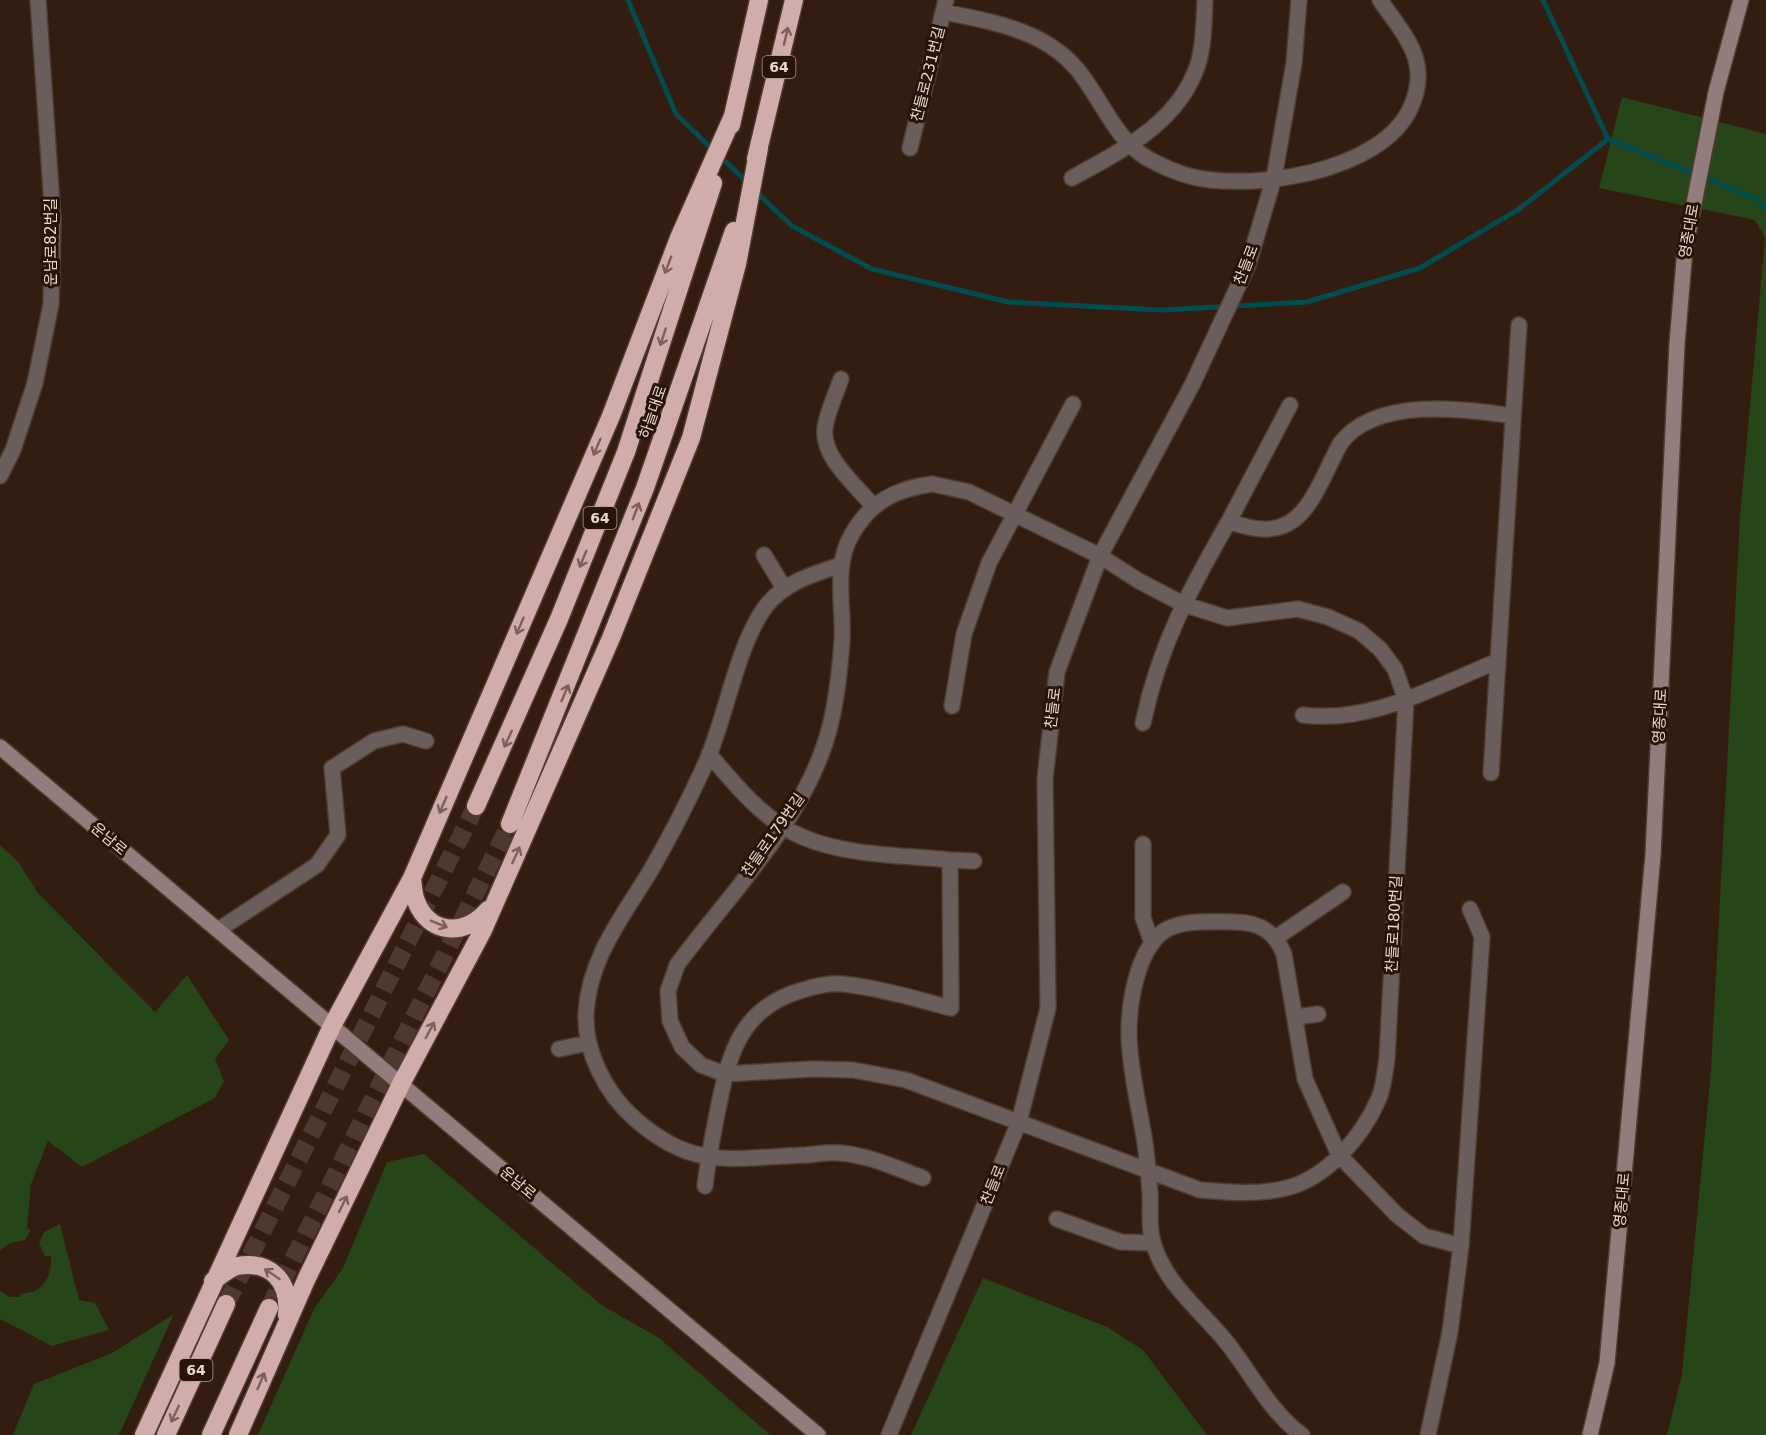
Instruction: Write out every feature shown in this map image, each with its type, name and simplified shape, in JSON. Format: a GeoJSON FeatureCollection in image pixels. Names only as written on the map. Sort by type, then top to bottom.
{"type":"FeatureCollection","features":[{"type":"Feature","properties":{"kind":"highway","name":"64"},"geometry":{"type":"LineString","coordinates":[[696,216],[735,110],[759,0]]}},
{"type":"Feature","properties":{"kind":"highway","name":"64"},"geometry":{"type":"LineString","coordinates":[[734,248],[794,0]]}},
{"type":"Feature","properties":{"kind":"highway","name":"하늘대로"},"geometry":{"type":"LineString","coordinates":[[477,806],[555,629],[626,452],[696,216]]}},
{"type":"Feature","properties":{"kind":"highway"},"geometry":{"type":"LineString","coordinates":[[144,1435],[332,1026],[412,878],[696,216]]}},
{"type":"Feature","properties":{"kind":"highway","name":"하늘대로"},"geometry":{"type":"LineString","coordinates":[[510,824],[645,488],[734,248]]}},
{"type":"Feature","properties":{"kind":"highway"},"geometry":{"type":"LineString","coordinates":[[238,1435],[285,1325],[402,1084],[495,902],[611,638],[691,438],[734,248]]}},
{"type":"Feature","properties":{"kind":"highway"},"geometry":{"type":"LineString","coordinates":[[412,878],[415,900],[423,914],[433,924],[463,928],[476,924],[495,902]]}},
{"type":"Feature","properties":{"kind":"highway"},"geometry":{"type":"LineString","coordinates":[[213,1281],[235,1266],[257,1266],[273,1272],[284,1283],[288,1298],[285,1325]]}},
{"type":"Feature","properties":{"kind":"highway","name":"64"},"geometry":{"type":"LineString","coordinates":[[166,1435],[226,1304]]}},
{"type":"Feature","properties":{"kind":"highway","name":"64"},"geometry":{"type":"LineString","coordinates":[[211,1435],[269,1308]]}},
{"type":"Feature","properties":{"kind":"street","name":"운남로82번길"},"geometry":{"type":"LineString","coordinates":[[0,476],[13,450],[35,383],[51,304],[53,219],[38,0]]}},
{"type":"Feature","properties":{"kind":"street"},"geometry":{"type":"LineString","coordinates":[[1072,178],[1130,145],[1179,104],[1199,61],[1205,0]]}},
{"type":"Feature","properties":{"kind":"street","name":"찬들로"},"geometry":{"type":"LineString","coordinates":[[889,1435],[1019,1122],[1048,1008],[1045,779],[1057,672],[1100,556],[1202,362],[1248,265],[1274,178],[1294,63],[1299,0]]}},
{"type":"Feature","properties":{"kind":"street"},"geometry":{"type":"LineString","coordinates":[[945,6],[1005,25],[1041,40],[1065,56],[1082,75],[1113,125],[1130,145],[1169,170],[1194,177],[1244,182],[1326,168],[1356,156],[1386,139],[1406,118],[1418,92],[1419,64],[1380,0]]}},
{"type":"Feature","properties":{"kind":"street","name":"영종대로"},"geometry":{"type":"LineString","coordinates":[[1590,1435],[1607,1363],[1653,855],[1677,345],[1685,249],[1716,92],[1741,0]]}},
{"type":"Feature","properties":{"kind":"street","name":"찬들로231번길"},"geometry":{"type":"LineString","coordinates":[[910,148],[945,6]]}},
{"type":"Feature","properties":{"kind":"street"},"geometry":{"type":"LineString","coordinates":[[1491,773],[1519,325]]}},
{"type":"Feature","properties":{"kind":"street"},"geometry":{"type":"LineString","coordinates":[[842,379],[825,427],[825,442],[831,455],[873,506]]}},
{"type":"Feature","properties":{"kind":"street"},"geometry":{"type":"LineString","coordinates":[[952,706],[964,634],[975,599],[1012,515],[1073,404]]}},
{"type":"Feature","properties":{"kind":"street"},"geometry":{"type":"LineString","coordinates":[[1143,723],[1151,684],[1171,628],[1290,405]]}},
{"type":"Feature","properties":{"kind":"street"},"geometry":{"type":"LineString","coordinates":[[1229,521],[1251,530],[1270,530],[1285,527],[1298,519],[1349,432],[1366,422],[1395,413],[1429,409],[1481,411],[1513,416]]}},
{"type":"Feature","properties":{"kind":"street","name":"찬들로179번길"},"geometry":{"type":"LineString","coordinates":[[1019,1122],[906,1080],[853,1070],[812,1069],[724,1074],[701,1065],[682,1047],[670,1021],[668,992],[677,965],[783,826],[809,782],[829,728],[838,683],[842,639],[841,565],[851,535],[873,506],[903,488],[932,484],[969,492],[1100,556]]}},
{"type":"Feature","properties":{"kind":"street"},"geometry":{"type":"LineString","coordinates":[[764,555],[784,588]]}},
{"type":"Feature","properties":{"kind":"street","name":"찬들로180번길"},"geometry":{"type":"LineString","coordinates":[[1019,1122],[1200,1190],[1246,1194],[1285,1189],[1320,1172],[1365,1127],[1380,1096],[1387,1058],[1406,700],[1395,669],[1380,649],[1359,632],[1328,617],[1298,609],[1227,618],[1183,603],[1139,581],[1100,556]]}},
{"type":"Feature","properties":{"kind":"street"},"geometry":{"type":"LineString","coordinates":[[841,565],[801,579],[784,588],[754,623],[709,754],[664,848],[602,947],[592,977],[586,1012],[588,1043],[615,1098],[633,1118],[677,1148],[708,1159],[744,1160],[840,1152],[879,1161],[923,1178]]}},
{"type":"Feature","properties":{"kind":"street"},"geometry":{"type":"LineString","coordinates":[[1303,715],[1329,718],[1406,700],[1498,662]]}},
{"type":"Feature","properties":{"kind":"street"},"geometry":{"type":"LineString","coordinates":[[218,930],[317,865],[338,835],[332,768],[374,741],[403,734],[426,741]]}},
{"type":"Feature","properties":{"kind":"street","name":"운남로"},"geometry":{"type":"LineString","coordinates":[[0,747],[818,1435]]}},
{"type":"Feature","properties":{"kind":"street"},"geometry":{"type":"LineString","coordinates":[[709,754],[755,805],[783,826],[806,838],[841,848],[974,861]]}},
{"type":"Feature","properties":{"kind":"street"},"geometry":{"type":"LineString","coordinates":[[1143,844],[1143,918],[1152,943]]}},
{"type":"Feature","properties":{"kind":"street"},"geometry":{"type":"LineString","coordinates":[[705,1186],[724,1074],[739,1037],[759,1014],[785,995],[814,986],[841,984],[888,992],[957,1011],[950,860]]}},
{"type":"Feature","properties":{"kind":"street"},"geometry":{"type":"LineString","coordinates":[[1277,938],[1343,892]]}},
{"type":"Feature","properties":{"kind":"street"},"geometry":{"type":"LineString","coordinates":[[1428,1435],[1450,1332],[1461,1246],[1482,937],[1470,909]]}},
{"type":"Feature","properties":{"kind":"street"},"geometry":{"type":"LineString","coordinates":[[1302,1435],[1269,1400],[1209,1321],[1185,1299],[1168,1274],[1153,1243],[1148,1171],[1132,1081],[1128,1025],[1136,978],[1152,943],[1164,931],[1178,926],[1211,922],[1243,922],[1265,929],[1277,938],[1284,954],[1305,1078],[1339,1155],[1397,1215],[1424,1236],[1461,1246]]}},
{"type":"Feature","properties":{"kind":"street"},"geometry":{"type":"LineString","coordinates":[[1296,1017],[1318,1014]]}},
{"type":"Feature","properties":{"kind":"street"},"geometry":{"type":"LineString","coordinates":[[559,1049],[588,1043]]}},
{"type":"Feature","properties":{"kind":"street"},"geometry":{"type":"LineString","coordinates":[[1057,1219],[1120,1242],[1153,1243]]}},
{"type":"Feature","properties":{"kind":"green space"},"geometry":{"type":"Polygon","coordinates":[[[1622,97],[1766,134],[1766,1435],[1667,1435],[1682,1374],[1711,1070],[1740,517],[1765,238],[1755,220],[1599,188],[1622,97]]]}},
{"type":"Feature","properties":{"kind":"green space"},"geometry":{"type":"Polygon","coordinates":[[[0,845],[19,863],[38,893],[155,1012],[187,975],[229,1040],[215,1059],[224,1081],[215,1098],[82,1167],[48,1141],[31,1184],[27,1228],[31,1230],[25,1240],[10,1243],[0,1250],[0,845]]]}},
{"type":"Feature","properties":{"kind":"green space"},"geometry":{"type":"Polygon","coordinates":[[[424,1154],[600,1304],[659,1338],[770,1435],[258,1435],[314,1309],[343,1268],[387,1162],[424,1154]]]}},
{"type":"Feature","properties":{"kind":"green space"},"geometry":{"type":"Polygon","coordinates":[[[60,1224],[79,1300],[95,1303],[109,1330],[52,1346],[0,1319],[0,1291],[10,1297],[20,1297],[20,1294],[35,1291],[44,1283],[50,1271],[51,1256],[45,1256],[39,1243],[44,1232],[60,1224]]]}},
{"type":"Feature","properties":{"kind":"green space"},"geometry":{"type":"Polygon","coordinates":[[[983,1278],[1107,1327],[1143,1350],[1207,1435],[911,1435],[983,1278]]]}},
{"type":"Feature","properties":{"kind":"green space"},"geometry":{"type":"Polygon","coordinates":[[[174,1314],[119,1435],[13,1435],[34,1384],[112,1353],[174,1314]]]}},
{"type":"Feature","properties":{"kind":"waterway"},"geometry":{"type":"LineString","coordinates":[[628,0],[676,114],[713,150]]}},
{"type":"Feature","properties":{"kind":"waterway"},"geometry":{"type":"LineString","coordinates":[[1543,0],[1608,139]]}},
{"type":"Feature","properties":{"kind":"waterway"},"geometry":{"type":"LineString","coordinates":[[754,190],[792,226],[872,269],[1008,302],[1162,310],[1307,302],[1420,268],[1519,209],[1608,139],[1757,199],[1766,209]]}},
{"type":"Feature","properties":{"kind":"waterway"},"geometry":{"type":"LineString","coordinates":[[720,156],[748,183]]}},
{"type":"Feature","properties":{"kind":"tunnel"},"geometry":{"type":"LineString","coordinates":[[226,1304],[476,806]]}},
{"type":"Feature","properties":{"kind":"tunnel"},"geometry":{"type":"LineString","coordinates":[[269,1308],[510,824]]}}]}
